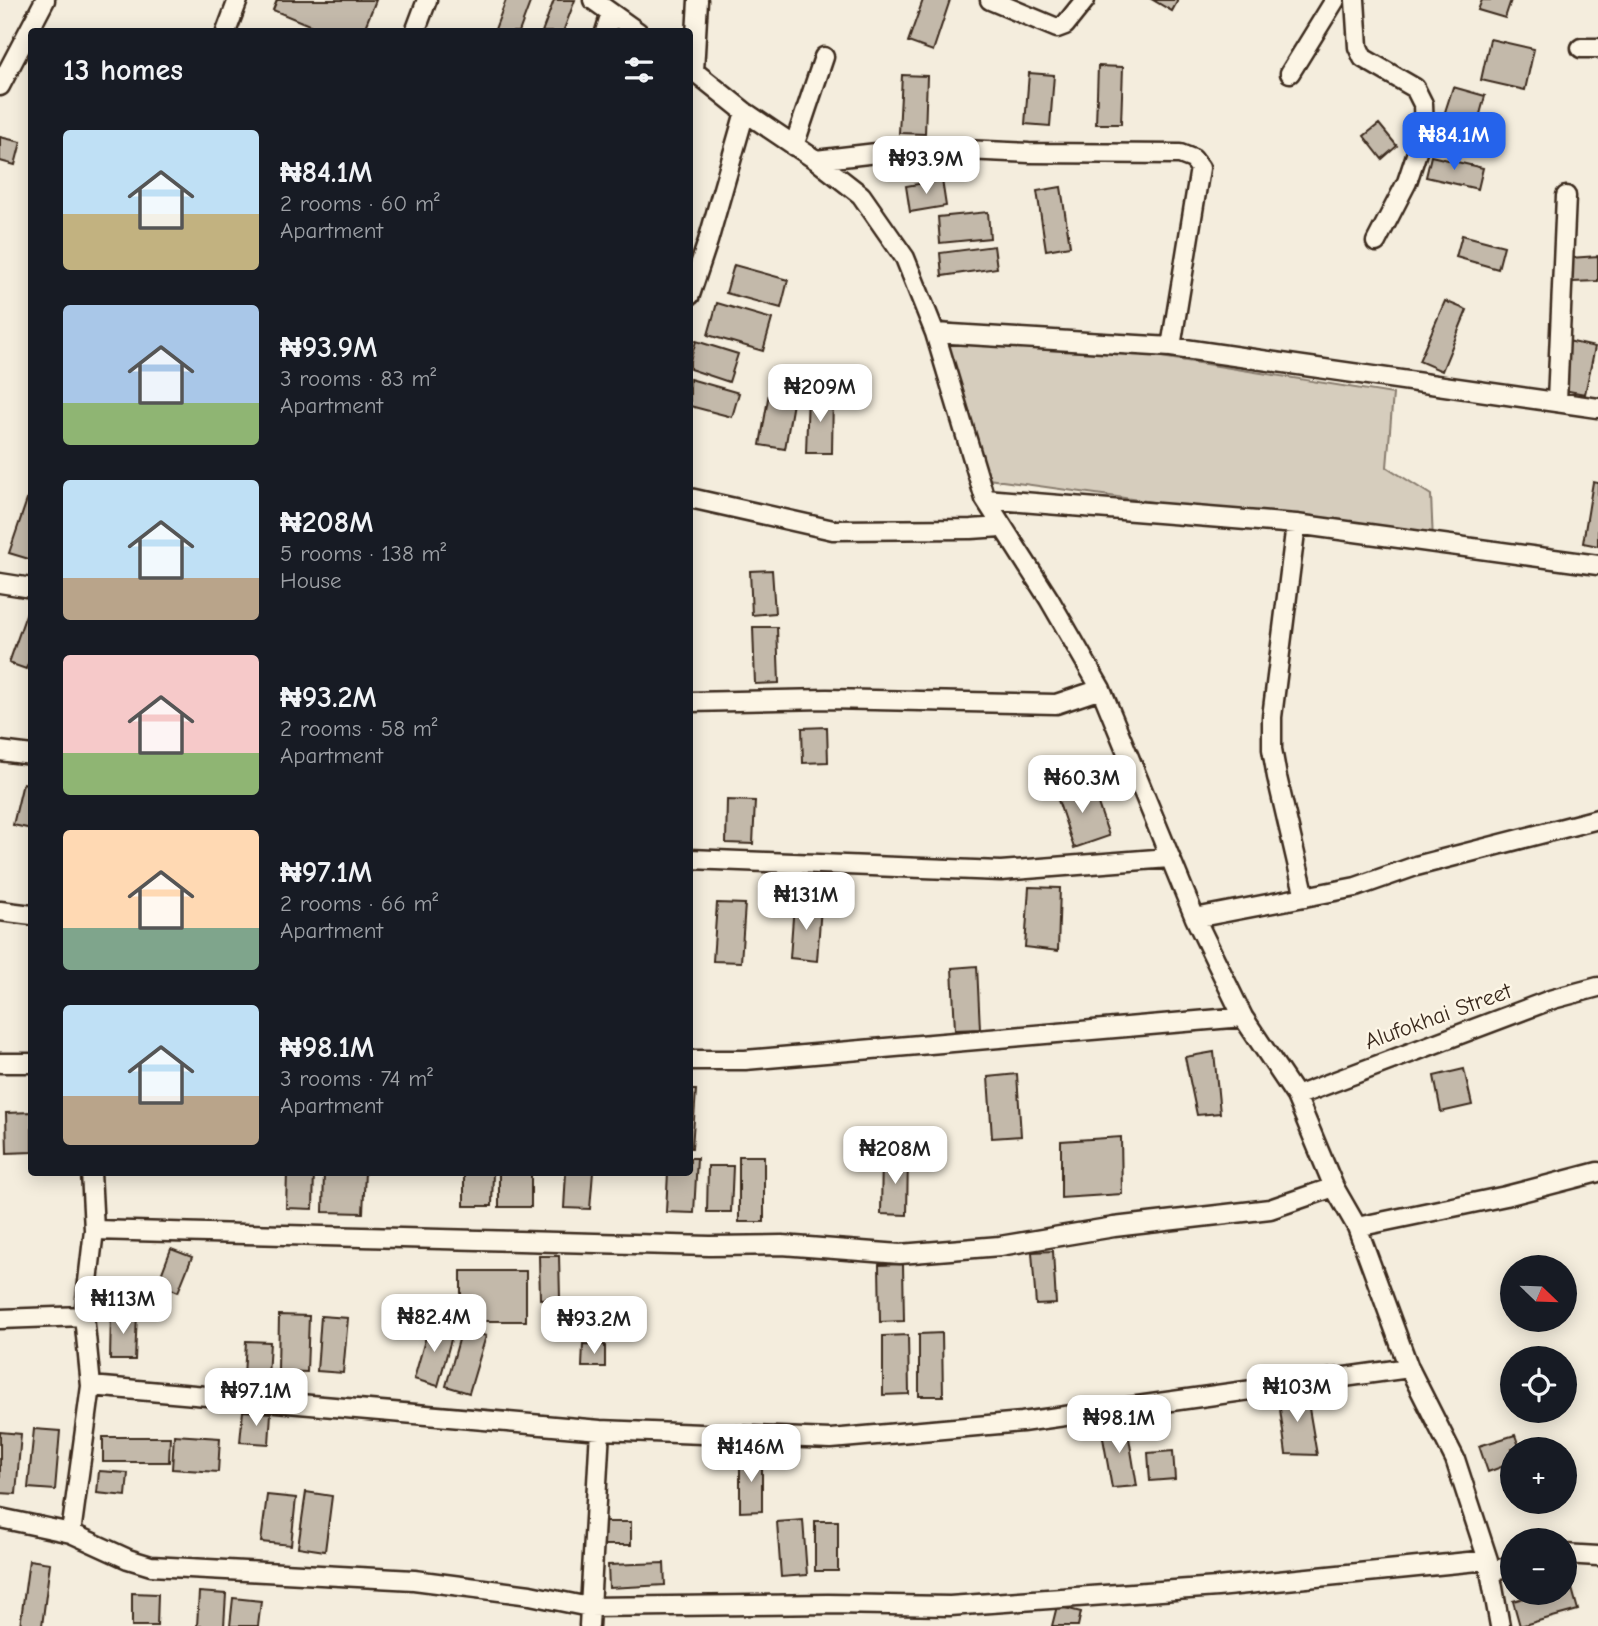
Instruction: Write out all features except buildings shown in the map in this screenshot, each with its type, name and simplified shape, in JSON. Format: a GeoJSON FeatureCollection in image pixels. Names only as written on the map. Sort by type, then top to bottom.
{"type":"FeatureCollection","features":[{"type":"Feature","properties":{"kind":"street"},"geometry":{"type":"LineString","coordinates":[[30,28],[44,0]]}},
{"type":"Feature","properties":{"kind":"street"},"geometry":{"type":"LineString","coordinates":[[228,28],[238,0]]}},
{"type":"Feature","properties":{"kind":"street"},"geometry":{"type":"LineString","coordinates":[[416,28],[427,0]]}},
{"type":"Feature","properties":{"kind":"street"},"geometry":{"type":"LineString","coordinates":[[593,0],[632,28]]}},
{"type":"Feature","properties":{"kind":"street"},"geometry":{"type":"LineString","coordinates":[[693,58],[698,0]]}},
{"type":"Feature","properties":{"kind":"street"},"geometry":{"type":"LineString","coordinates":[[990,0],[1057,28],[1065,25],[1085,0]]}},
{"type":"Feature","properties":{"kind":"street"},"geometry":{"type":"LineString","coordinates":[[1290,74],[1335,0]]}},
{"type":"Feature","properties":{"kind":"street"},"geometry":{"type":"LineString","coordinates":[[1355,0],[1358,47],[1363,58],[1415,88],[1423,104],[1424,131],[1407,182],[1376,242]]}},
{"type":"Feature","properties":{"kind":"street"},"geometry":{"type":"LineString","coordinates":[[606,28],[611,13]]}},
{"type":"Feature","properties":{"kind":"street"},"geometry":{"type":"LineString","coordinates":[[0,86],[28,31]]}},
{"type":"Feature","properties":{"kind":"street"},"geometry":{"type":"LineString","coordinates":[[794,146],[824,57]]}},
{"type":"Feature","properties":{"kind":"street"},"geometry":{"type":"LineString","coordinates":[[693,70],[745,112],[816,160],[860,195],[905,258],[935,333],[985,499],[1049,599],[1101,689],[1195,918],[1243,1017],[1296,1096],[1335,1187],[1357,1227],[1409,1368],[1455,1459],[1489,1565],[1500,1626]]}},
{"type":"Feature","properties":{"kind":"street"},"geometry":{"type":"LineString","coordinates":[[693,286],[745,112]]}},
{"type":"Feature","properties":{"kind":"street"},"geometry":{"type":"LineString","coordinates":[[816,160],[920,148],[1029,153],[1181,154],[1193,159],[1200,168],[1171,347]]}},
{"type":"Feature","properties":{"kind":"street"},"geometry":{"type":"LineString","coordinates":[[1557,401],[1566,196]]}},
{"type":"Feature","properties":{"kind":"street"},"geometry":{"type":"LineString","coordinates":[[935,333],[1171,347],[1598,408]]}},
{"type":"Feature","properties":{"kind":"street"},"geometry":{"type":"LineString","coordinates":[[693,499],[833,530],[1001,527]]}},
{"type":"Feature","properties":{"kind":"street"},"geometry":{"type":"LineString","coordinates":[[985,499],[1296,524],[1598,565]]}},
{"type":"Feature","properties":{"kind":"street"},"geometry":{"type":"LineString","coordinates":[[1296,524],[1272,717],[1272,748],[1305,897]]}},
{"type":"Feature","properties":{"kind":"street"},"geometry":{"type":"LineString","coordinates":[[0,583],[28,587]]}},
{"type":"Feature","properties":{"kind":"street"},"geometry":{"type":"LineString","coordinates":[[693,702],[827,699],[1056,704],[1101,689]]}},
{"type":"Feature","properties":{"kind":"street"},"geometry":{"type":"LineString","coordinates":[[0,751],[28,754]]}},
{"type":"Feature","properties":{"kind":"street"},"geometry":{"type":"LineString","coordinates":[[1195,918],[1356,887],[1416,866],[1598,819]]}},
{"type":"Feature","properties":{"kind":"street"},"geometry":{"type":"LineString","coordinates":[[693,859],[1001,871],[1169,858]]}},
{"type":"Feature","properties":{"kind":"street"},"geometry":{"type":"LineString","coordinates":[[0,911],[28,914]]}},
{"type":"Feature","properties":{"kind":"street","name":"Alufokhai Street"},"geometry":{"type":"LineString","coordinates":[[1296,1096],[1553,999],[1598,986]]}},
{"type":"Feature","properties":{"kind":"street"},"geometry":{"type":"LineString","coordinates":[[693,1060],[745,1060],[1243,1017]]}},
{"type":"Feature","properties":{"kind":"street"},"geometry":{"type":"LineString","coordinates":[[0,1063],[28,1063]]}},
{"type":"Feature","properties":{"kind":"street"},"geometry":{"type":"LineString","coordinates":[[1357,1227],[1506,1196],[1598,1172]]}},
{"type":"Feature","properties":{"kind":"street"},"geometry":{"type":"LineString","coordinates":[[71,1533],[91,1387],[84,1316],[94,1230],[92,1176]]}},
{"type":"Feature","properties":{"kind":"street"},"geometry":{"type":"LineString","coordinates":[[94,1230],[710,1246],[782,1245],[900,1254],[1000,1246],[1114,1227],[1270,1209],[1335,1187]]}},
{"type":"Feature","properties":{"kind":"street"},"geometry":{"type":"LineString","coordinates":[[0,1319],[84,1316]]}},
{"type":"Feature","properties":{"kind":"street"},"geometry":{"type":"LineString","coordinates":[[91,1387],[600,1430],[831,1439],[1023,1422],[1409,1368]]}},
{"type":"Feature","properties":{"kind":"street"},"geometry":{"type":"LineString","coordinates":[[589,1626],[600,1430]]}},
{"type":"Feature","properties":{"kind":"street"},"geometry":{"type":"LineString","coordinates":[[0,1518],[71,1533],[128,1559],[151,1566],[414,1580],[530,1595],[589,1607],[815,1604],[950,1606],[1500,1565]]}},
{"type":"Feature","properties":{"kind":"street"},"geometry":{"type":"LineString","coordinates":[[1577,1555],[1598,1556]]}},
{"type":"Feature","properties":{"kind":"shaded area"},"geometry":{"type":"Polygon","coordinates":[[[929,320],[1393,394],[1387,467],[1431,495],[1433,541],[988,479],[929,320]]]}}]}
